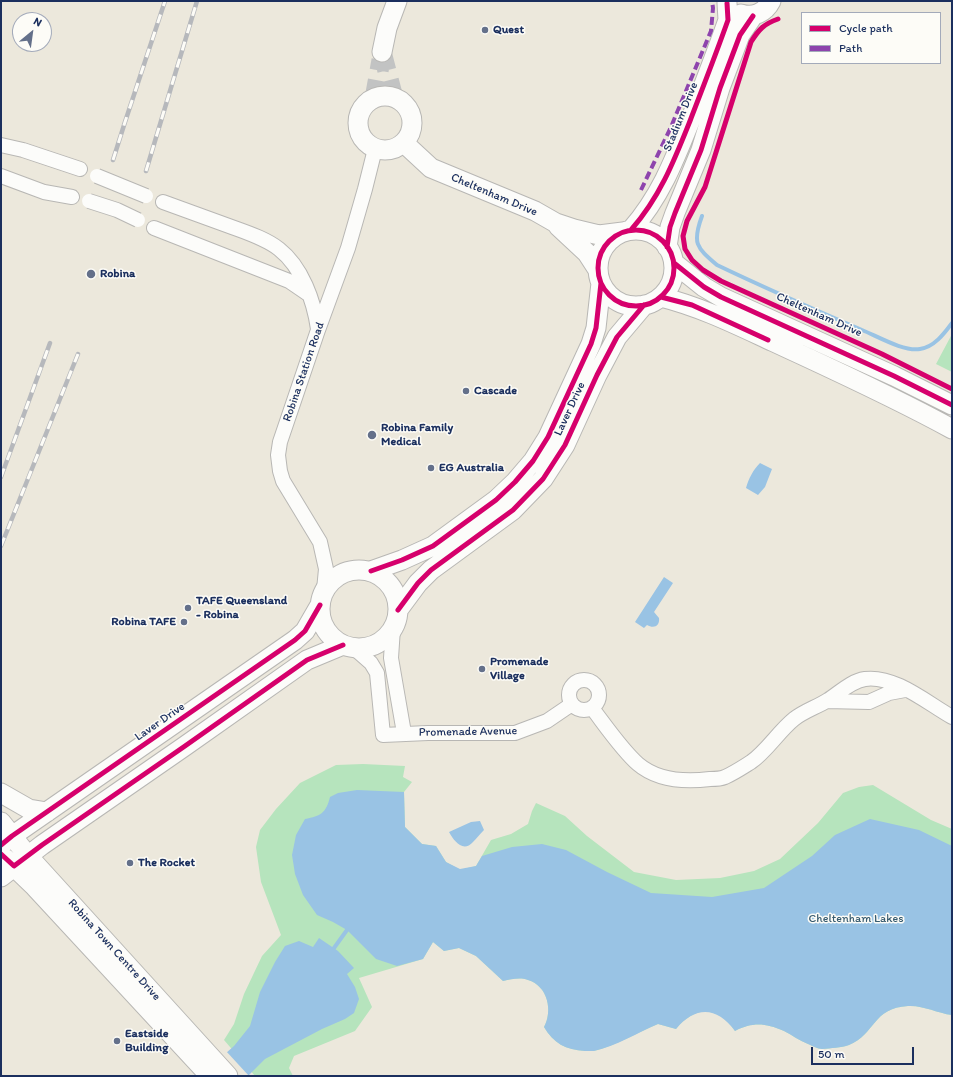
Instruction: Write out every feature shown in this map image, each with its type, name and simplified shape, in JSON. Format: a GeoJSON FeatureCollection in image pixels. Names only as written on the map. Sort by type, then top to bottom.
{"type":"FeatureCollection","features":[{"type":"Feature","properties":{"kind":"main road"},"geometry":{"type":"LineString","coordinates":[[382,52],[387,28],[397,1]]}},
{"type":"Feature","properties":{"kind":"main road"},"geometry":{"type":"LineString","coordinates":[[727,2],[732,9],[738,13],[745,16],[752,16],[760,13],[771,1]]}},
{"type":"Feature","properties":{"kind":"main road","name":"Stadium Drive"},"geometry":{"type":"LineString","coordinates":[[627,231],[645,215],[656,198],[670,170],[728,20],[727,2]]}},
{"type":"Feature","properties":{"kind":"main road"},"geometry":{"type":"LineString","coordinates":[[671,255],[660,239],[652,234],[642,230],[627,231],[613,238],[605,247],[599,258],[600,276],[615,300],[629,305],[644,305],[653,302],[661,297],[669,287],[673,276],[670,227],[672,220],[701,150],[725,75],[740,35],[752,16]]}},
{"type":"Feature","properties":{"kind":"main road"},"geometry":{"type":"LineString","coordinates":[[383,96],[394,98],[403,103],[410,113],[408,135],[392,150],[375,149],[367,144],[360,134],[358,120],[360,114],[365,106],[374,99],[383,96]]}},
{"type":"Feature","properties":{"kind":"main road","name":"Cheltenham Drive"},"geometry":{"type":"LineString","coordinates":[[408,135],[431,168],[534,211],[556,223],[599,235],[627,231]]}},
{"type":"Feature","properties":{"kind":"main road","name":"Cheltenham Drive"},"geometry":{"type":"LineString","coordinates":[[556,223],[587,253],[600,276]]}},
{"type":"Feature","properties":{"kind":"main road","name":"Cheltenham Drive"},"geometry":{"type":"LineString","coordinates":[[671,255],[704,287],[721,297],[894,376],[952,405]]}},
{"type":"Feature","properties":{"kind":"main road","name":"Laver Drive"},"geometry":{"type":"LineString","coordinates":[[371,571],[402,560],[433,546],[496,500],[515,482],[533,461],[548,437],[591,344],[596,328],[600,276]]}},
{"type":"Feature","properties":{"kind":"main road"},"geometry":{"type":"LineString","coordinates":[[661,297],[692,305],[887,394],[952,429]]}},
{"type":"Feature","properties":{"kind":"main road","name":"Laver Drive"},"geometry":{"type":"LineString","coordinates":[[398,610],[418,583],[431,570],[477,538],[512,510],[542,479],[565,445],[597,375],[617,337],[644,305]]}},
{"type":"Feature","properties":{"kind":"main road"},"geometry":{"type":"LineString","coordinates":[[348,571],[371,571],[382,577],[391,586],[396,597],[398,610],[397,619],[388,635],[381,641],[364,648],[349,646],[333,638],[325,629],[321,618],[322,598],[330,581],[337,576],[348,571]]}},
{"type":"Feature","properties":{"kind":"main road","name":"Laver Drive"},"geometry":{"type":"LineString","coordinates":[[5,835],[47,812],[295,640],[305,630],[322,598]]}},
{"type":"Feature","properties":{"kind":"main road"},"geometry":{"type":"LineString","coordinates":[[11,863],[307,660],[349,646]]}},
{"type":"Feature","properties":{"kind":"main road"},"geometry":{"type":"LineString","coordinates":[[1,793],[29,809],[47,812]]}},
{"type":"Feature","properties":{"kind":"main road","name":"Robina Town Centre Drive"},"geometry":{"type":"LineString","coordinates":[[5,835],[11,863],[198,1053],[228,1076]]}},
{"type":"Feature","properties":{"kind":"main road","name":"Robina Town Centre Drive"},"geometry":{"type":"LineString","coordinates":[[198,1053],[210,1076]]}},
{"type":"Feature","properties":{"kind":"street"},"geometry":{"type":"LineString","coordinates":[[1,145],[23,150],[80,169]]}},
{"type":"Feature","properties":{"kind":"street","name":"Robina Station Road"},"geometry":{"type":"LineString","coordinates":[[322,598],[326,569],[320,542],[284,481],[278,464],[280,442],[348,248],[375,149]]}},
{"type":"Feature","properties":{"kind":"street"},"geometry":{"type":"LineString","coordinates":[[1,176],[44,192],[72,197]]}},
{"type":"Feature","properties":{"kind":"street"},"geometry":{"type":"LineString","coordinates":[[97,176],[146,196]]}},
{"type":"Feature","properties":{"kind":"street"},"geometry":{"type":"LineString","coordinates":[[89,201],[117,210],[138,220]]}},
{"type":"Feature","properties":{"kind":"street"},"geometry":{"type":"LineString","coordinates":[[163,202],[262,239],[289,258],[296,268],[308,294],[315,314],[318,330]]}},
{"type":"Feature","properties":{"kind":"street"},"geometry":{"type":"LineString","coordinates":[[154,228],[289,281],[308,294]]}},
{"type":"Feature","properties":{"kind":"street","name":"Promenade Avenue"},"geometry":{"type":"LineString","coordinates":[[393,628],[392,658],[404,733]]}},
{"type":"Feature","properties":{"kind":"street","name":"Promenade Avenue"},"geometry":{"type":"LineString","coordinates":[[349,646],[371,662],[377,673],[383,735],[404,733],[515,733],[547,721],[572,704]]}},
{"type":"Feature","properties":{"kind":"street"},"geometry":{"type":"LineString","coordinates":[[592,708],[616,740],[638,764],[654,774],[672,780],[695,781],[724,777],[752,762],[794,720],[812,708],[864,679],[885,680],[896,684],[905,690],[920,696],[952,717]]}},
{"type":"Feature","properties":{"kind":"street"},"geometry":{"type":"LineString","coordinates":[[579,680],[589,680],[596,685],[600,695],[592,708],[583,710],[572,704],[568,695],[572,686],[579,680]]}},
{"type":"Feature","properties":{"kind":"street"},"geometry":{"type":"LineString","coordinates":[[827,701],[869,702],[890,693],[905,690]]}},
{"type":"Feature","properties":{"kind":"green space"},"geometry":{"type":"Polygon","coordinates":[[[952,334],[952,372],[936,364],[952,334]]]}},
{"type":"Feature","properties":{"kind":"green space","name":"Cheltenham Lakes"},"geometry":{"type":"Polygon","coordinates":[[[363,764],[405,766],[403,777],[412,782],[404,792],[405,827],[422,844],[436,846],[446,862],[460,870],[476,866],[491,840],[511,834],[528,824],[536,803],[565,816],[587,836],[634,872],[676,880],[720,878],[754,871],[780,859],[818,823],[843,793],[859,787],[873,785],[931,820],[952,829],[952,1015],[914,1006],[896,1008],[887,1011],[865,1035],[849,1045],[822,1049],[805,1043],[784,1031],[771,1026],[753,1025],[735,1031],[721,1016],[706,1012],[691,1016],[683,1021],[676,1029],[658,1024],[602,1049],[585,1051],[572,1049],[561,1045],[548,1033],[544,1027],[548,1014],[547,1000],[544,993],[535,983],[522,979],[503,981],[476,956],[459,948],[444,951],[433,942],[423,959],[359,978],[372,1007],[355,1031],[294,1056],[289,1068],[293,1076],[255,1076],[224,1040],[234,1024],[244,994],[262,956],[281,935],[261,882],[256,847],[260,830],[276,809],[300,783],[336,765],[363,764]]]}},
{"type":"Feature","properties":{"kind":"water"},"geometry":{"type":"Polygon","coordinates":[[[760,463],[772,469],[765,487],[758,495],[746,488],[755,468],[760,463]]]}},
{"type":"Feature","properties":{"kind":"water"},"geometry":{"type":"Polygon","coordinates":[[[664,577],[673,583],[654,612],[659,618],[659,623],[654,627],[647,625],[644,628],[635,622],[664,577]]]}},
{"type":"Feature","properties":{"kind":"water","name":"Cheltenham Lakes"},"geometry":{"type":"Polygon","coordinates":[[[357,790],[404,792],[405,827],[422,844],[436,846],[446,862],[460,869],[476,866],[482,856],[512,847],[542,844],[566,850],[651,893],[712,897],[764,888],[812,856],[835,835],[870,819],[919,830],[952,846],[952,1015],[914,1006],[896,1008],[887,1011],[865,1035],[849,1045],[822,1049],[805,1043],[784,1031],[771,1026],[753,1025],[735,1031],[721,1017],[713,1013],[706,1012],[691,1016],[683,1021],[676,1029],[658,1024],[618,1043],[594,1051],[578,1050],[566,1047],[556,1041],[544,1027],[548,1014],[547,1000],[544,993],[535,983],[522,979],[503,981],[476,956],[459,948],[444,951],[433,942],[423,959],[397,966],[376,959],[347,930],[317,915],[303,895],[295,874],[292,855],[296,835],[305,819],[315,817],[325,810],[330,797],[338,793],[357,790]]]}},
{"type":"Feature","properties":{"kind":"water"},"geometry":{"type":"Polygon","coordinates":[[[480,821],[484,830],[469,845],[462,846],[453,839],[449,832],[471,822],[480,821]]]}},
{"type":"Feature","properties":{"kind":"water"},"geometry":{"type":"Polygon","coordinates":[[[319,938],[338,951],[354,968],[347,974],[355,987],[359,999],[354,1013],[265,1059],[248,1076],[200,1076],[234,1046],[250,1026],[260,992],[285,946],[299,941],[313,947],[319,938]]]}},
{"type":"Feature","properties":{"kind":"pier"},"geometry":{"type":"Polygon","coordinates":[[[226,1051],[249,1076],[198,1076],[198,1074],[226,1051]]]}},
{"type":"Feature","properties":{"kind":"waterway"},"geometry":{"type":"LineString","coordinates":[[702,216],[697,233],[698,244],[704,254],[717,265],[891,343],[906,348],[925,348],[934,343],[952,323]]}},
{"type":"Feature","properties":{"kind":"waterway"},"geometry":{"type":"LineString","coordinates":[[334,948],[347,930]]}},
{"type":"Feature","properties":{"kind":"tunnel"},"geometry":{"type":"LineString","coordinates":[[382,52],[394,98]]}},
{"type":"Feature","properties":{"kind":"tunnel"},"geometry":{"type":"LineString","coordinates":[[374,99],[381,60]]}},
{"type":"Feature","properties":{"kind":"railway"},"geometry":{"type":"LineString","coordinates":[[113,160],[165,1]]}},
{"type":"Feature","properties":{"kind":"railway"},"geometry":{"type":"LineString","coordinates":[[146,171],[197,1]]}},
{"type":"Feature","properties":{"kind":"railway"},"geometry":{"type":"LineString","coordinates":[[1,477],[50,343]]}},
{"type":"Feature","properties":{"kind":"railway"},"geometry":{"type":"LineString","coordinates":[[1,546],[78,354]]}},
{"type":"Feature","properties":{"kind":"marked path"},"geometry":{"type":"LineString","coordinates":[[641,190],[671,127],[711,31],[713,8],[712,1]]}},
{"type":"Feature","properties":{"kind":"cycle path"},"geometry":{"type":"LineString","coordinates":[[631,230],[658,192],[678,150],[728,20],[727,3]]}},
{"type":"Feature","properties":{"kind":"cycle path"},"geometry":{"type":"LineString","coordinates":[[667,247],[670,227],[701,150],[720,88],[740,35],[753,16]]}},
{"type":"Feature","properties":{"kind":"cycle path"},"geometry":{"type":"LineString","coordinates":[[778,19],[762,28],[751,42],[705,187],[687,221],[683,236],[685,249],[692,260],[703,270],[721,281],[882,354],[952,389]]}},
{"type":"Feature","properties":{"kind":"cycle path"},"geometry":{"type":"LineString","coordinates":[[636,230],[650,233],[663,241],[671,254],[674,268],[671,282],[663,295],[650,303],[636,306],[622,303],[609,295],[601,282],[598,268],[601,254],[609,241],[622,233],[636,230]]}},
{"type":"Feature","properties":{"kind":"cycle path"},"geometry":{"type":"LineString","coordinates":[[674,263],[704,287],[721,297],[894,376],[952,405]]}},
{"type":"Feature","properties":{"kind":"cycle path"},"geometry":{"type":"LineString","coordinates":[[371,571],[402,560],[433,546],[496,500],[515,482],[533,461],[548,437],[591,344],[596,328],[601,283]]}},
{"type":"Feature","properties":{"kind":"cycle path"},"geometry":{"type":"LineString","coordinates":[[661,297],[692,305],[768,340]]}},
{"type":"Feature","properties":{"kind":"cycle path"},"geometry":{"type":"LineString","coordinates":[[398,610],[418,583],[431,570],[513,510],[543,479],[565,445],[597,375],[617,337],[644,305]]}},
{"type":"Feature","properties":{"kind":"cycle path"},"geometry":{"type":"LineString","coordinates":[[1,845],[295,640],[305,631],[320,605]]}},
{"type":"Feature","properties":{"kind":"cycle path"},"geometry":{"type":"LineString","coordinates":[[1,854],[14,866],[307,660],[343,645]]}},
{"type":"Feature","properties":{"kind":"place","name":"Quest"},"geometry":{"type":"Point","coordinates":[485,30]}},
{"type":"Feature","properties":{"kind":"place","name":"Robina"},"geometry":{"type":"Point","coordinates":[91,274]}},
{"type":"Feature","properties":{"kind":"place","name":"Cascade"},"geometry":{"type":"Point","coordinates":[466,391]}},
{"type":"Feature","properties":{"kind":"place","name":"Robina Family Medical"},"geometry":{"type":"Point","coordinates":[372,435]}},
{"type":"Feature","properties":{"kind":"place","name":"EG Australia"},"geometry":{"type":"Point","coordinates":[431,468]}},
{"type":"Feature","properties":{"kind":"place","name":"TAFE Queensland - Robina"},"geometry":{"type":"Point","coordinates":[188,608]}},
{"type":"Feature","properties":{"kind":"place","name":"Robina TAFE"},"geometry":{"type":"Point","coordinates":[184,622]}},
{"type":"Feature","properties":{"kind":"place","name":"Promenade Village"},"geometry":{"type":"Point","coordinates":[482,669]}},
{"type":"Feature","properties":{"kind":"place","name":"The Rocket"},"geometry":{"type":"Point","coordinates":[130,863]}},
{"type":"Feature","properties":{"kind":"place","name":"Eastside Building"},"geometry":{"type":"Point","coordinates":[117,1041]}}]}
